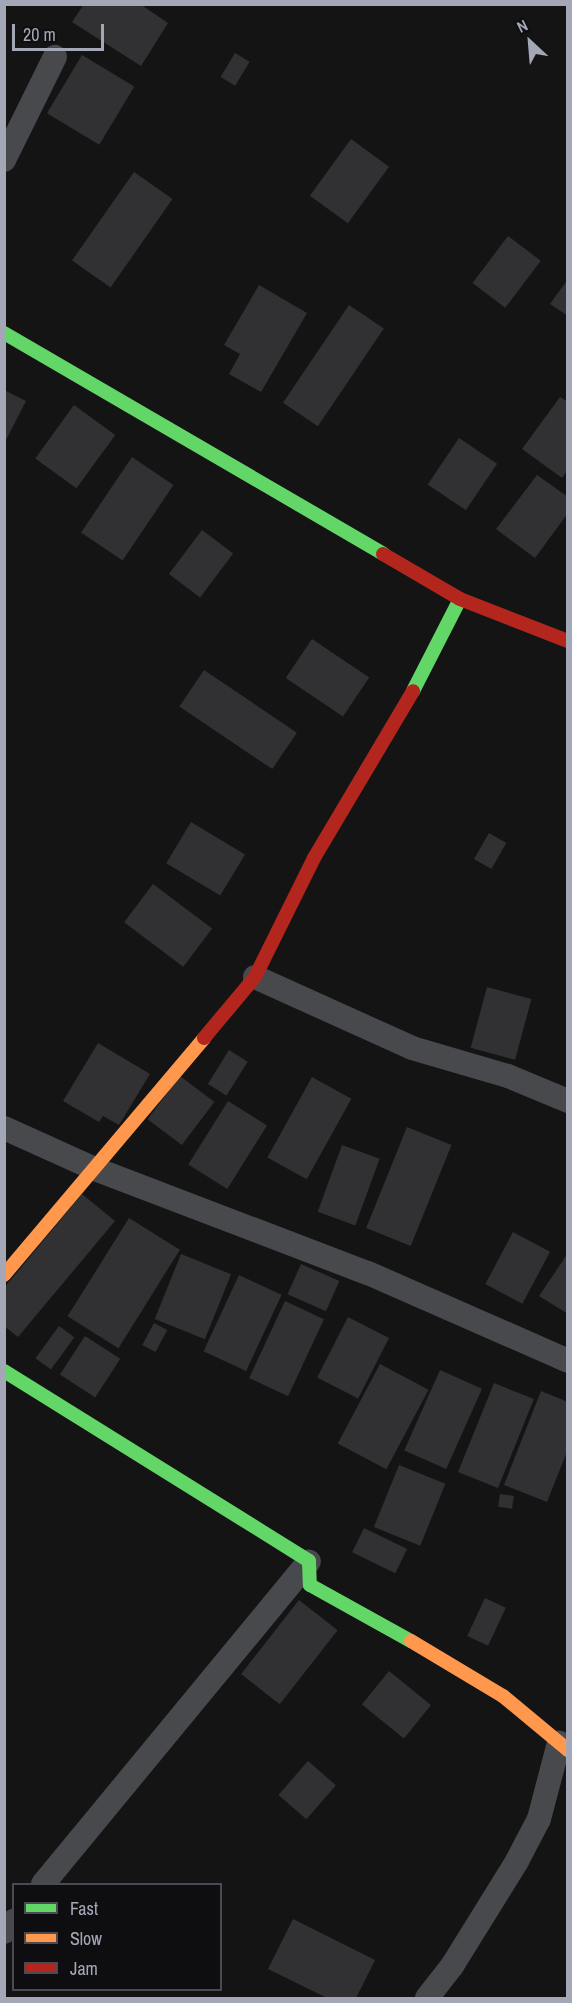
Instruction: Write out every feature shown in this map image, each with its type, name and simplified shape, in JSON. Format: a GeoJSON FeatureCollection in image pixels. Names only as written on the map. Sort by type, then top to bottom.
{"type":"FeatureCollection","features":[{"type":"Feature","properties":{"kind":"street"},"geometry":{"type":"LineString","coordinates":[[4,160],[55,57]]}},
{"type":"Feature","properties":{"kind":"street"},"geometry":{"type":"LineString","coordinates":[[4,333],[460,599],[567,641]]}},
{"type":"Feature","properties":{"kind":"street"},"geometry":{"type":"LineString","coordinates":[[4,1275],[255,977],[314,858],[399,717],[460,599]]}},
{"type":"Feature","properties":{"kind":"street"},"geometry":{"type":"LineString","coordinates":[[255,977],[412,1048],[508,1076],[567,1101]]}},
{"type":"Feature","properties":{"kind":"street"},"geometry":{"type":"LineString","coordinates":[[4,1128],[95,1169],[368,1273],[567,1362]]}},
{"type":"Feature","properties":{"kind":"street"},"geometry":{"type":"LineString","coordinates":[[4,1371],[309,1562]]}},
{"type":"Feature","properties":{"kind":"street"},"geometry":{"type":"LineString","coordinates":[[309,1562],[310,1585],[460,1669],[502,1696],[563,1746],[539,1819],[517,1861],[452,1966],[427,1998]]}},
{"type":"Feature","properties":{"kind":"street"},"geometry":{"type":"LineString","coordinates":[[44,1883],[309,1562]]}},
{"type":"Feature","properties":{"kind":"building"},"geometry":{"type":"Polygon","coordinates":[[[84,4],[140,4],[168,23],[141,66],[72,22],[84,4]]]}},
{"type":"Feature","properties":{"kind":"building"},"geometry":{"type":"Polygon","coordinates":[[[235,53],[250,62],[235,86],[221,77],[235,53]]]}},
{"type":"Feature","properties":{"kind":"building"},"geometry":{"type":"Polygon","coordinates":[[[82,55],[134,86],[99,145],[47,113],[82,55]]]}},
{"type":"Feature","properties":{"kind":"building"},"geometry":{"type":"Polygon","coordinates":[[[351,139],[389,167],[348,223],[310,196],[351,139]]]}},
{"type":"Feature","properties":{"kind":"building"},"geometry":{"type":"Polygon","coordinates":[[[134,172],[173,199],[111,287],[72,260],[134,172]]]}},
{"type":"Feature","properties":{"kind":"building"},"geometry":{"type":"Polygon","coordinates":[[[508,236],[541,261],[505,308],[472,283],[508,236]]]}},
{"type":"Feature","properties":{"kind":"building"},"geometry":{"type":"Polygon","coordinates":[[[568,279],[568,316],[550,304],[568,279]]]}},
{"type":"Feature","properties":{"kind":"building"},"geometry":{"type":"Polygon","coordinates":[[[259,285],[307,313],[261,392],[229,374],[240,354],[224,345],[259,285]]]}},
{"type":"Feature","properties":{"kind":"building"},"geometry":{"type":"Polygon","coordinates":[[[349,305],[384,328],[318,426],[283,403],[349,305]]]}},
{"type":"Feature","properties":{"kind":"building"},"geometry":{"type":"Polygon","coordinates":[[[4,390],[26,401],[4,444],[4,390]]]}},
{"type":"Feature","properties":{"kind":"building"},"geometry":{"type":"Polygon","coordinates":[[[560,397],[568,402],[568,470],[562,478],[522,449],[560,397]]]}},
{"type":"Feature","properties":{"kind":"building"},"geometry":{"type":"Polygon","coordinates":[[[74,405],[115,435],[76,488],[35,458],[74,405]]]}},
{"type":"Feature","properties":{"kind":"building"},"geometry":{"type":"Polygon","coordinates":[[[459,438],[497,464],[466,510],[428,484],[459,438]]]}},
{"type":"Feature","properties":{"kind":"building"},"geometry":{"type":"Polygon","coordinates":[[[132,457],[173,485],[123,560],[81,532],[132,457]]]}},
{"type":"Feature","properties":{"kind":"building"},"geometry":{"type":"Polygon","coordinates":[[[537,475],[568,497],[568,513],[535,558],[496,529],[537,475]]]}},
{"type":"Feature","properties":{"kind":"building"},"geometry":{"type":"Polygon","coordinates":[[[202,530],[233,553],[200,597],[169,574],[202,530]]]}},
{"type":"Feature","properties":{"kind":"building"},"geometry":{"type":"Polygon","coordinates":[[[312,639],[369,678],[343,717],[286,678],[312,639]]]}},
{"type":"Feature","properties":{"kind":"building"},"geometry":{"type":"Polygon","coordinates":[[[204,670],[297,733],[272,769],[179,706],[204,670]]]}},
{"type":"Feature","properties":{"kind":"building"},"geometry":{"type":"Polygon","coordinates":[[[191,822],[245,854],[220,896],[166,863],[191,822]]]}},
{"type":"Feature","properties":{"kind":"building"},"geometry":{"type":"Polygon","coordinates":[[[489,833],[506,843],[491,869],[474,859],[489,833]]]}},
{"type":"Feature","properties":{"kind":"building"},"geometry":{"type":"Polygon","coordinates":[[[153,884],[212,929],[183,967],[124,922],[153,884]]]}},
{"type":"Feature","properties":{"kind":"building"},"geometry":{"type":"Polygon","coordinates":[[[487,987],[531,999],[515,1060],[471,1048],[487,987]]]}},
{"type":"Feature","properties":{"kind":"building"},"geometry":{"type":"Polygon","coordinates":[[[98,1043],[150,1074],[119,1125],[103,1116],[99,1122],[63,1101],[98,1043]]]}},
{"type":"Feature","properties":{"kind":"building"},"geometry":{"type":"Polygon","coordinates":[[[229,1050],[248,1062],[226,1096],[208,1084],[229,1050]]]}},
{"type":"Feature","properties":{"kind":"building"},"geometry":{"type":"Polygon","coordinates":[[[180,1076],[214,1102],[182,1145],[148,1119],[180,1076]]]}},
{"type":"Feature","properties":{"kind":"building"},"geometry":{"type":"Polygon","coordinates":[[[312,1077],[351,1099],[307,1179],[267,1157],[312,1077]]]}},
{"type":"Feature","properties":{"kind":"building"},"geometry":{"type":"Polygon","coordinates":[[[228,1101],[267,1125],[227,1189],[188,1165],[228,1101]]]}},
{"type":"Feature","properties":{"kind":"building"},"geometry":{"type":"Polygon","coordinates":[[[407,1127],[452,1145],[411,1246],[366,1228],[407,1127]]]}},
{"type":"Feature","properties":{"kind":"building"},"geometry":{"type":"Polygon","coordinates":[[[342,1145],[380,1159],[355,1225],[318,1212],[342,1145]]]}},
{"type":"Feature","properties":{"kind":"building"},"geometry":{"type":"Polygon","coordinates":[[[82,1194],[115,1221],[18,1337],[4,1326],[4,1288],[82,1194]]]}},
{"type":"Feature","properties":{"kind":"building"},"geometry":{"type":"Polygon","coordinates":[[[129,1218],[180,1250],[118,1348],[68,1316],[129,1218]]]}},
{"type":"Feature","properties":{"kind":"building"},"geometry":{"type":"Polygon","coordinates":[[[513,1232],[550,1252],[522,1304],[485,1284],[513,1232]]]}},
{"type":"Feature","properties":{"kind":"building"},"geometry":{"type":"Polygon","coordinates":[[[568,1253],[568,1314],[539,1296],[568,1253]]]}},
{"type":"Feature","properties":{"kind":"building"},"geometry":{"type":"Polygon","coordinates":[[[181,1254],[231,1274],[205,1339],[155,1319],[181,1254]]]}},
{"type":"Feature","properties":{"kind":"building"},"geometry":{"type":"Polygon","coordinates":[[[301,1264],[339,1281],[326,1311],[288,1294],[301,1264]]]}},
{"type":"Feature","properties":{"kind":"building"},"geometry":{"type":"Polygon","coordinates":[[[239,1275],[282,1295],[246,1371],[204,1351],[239,1275]]]}},
{"type":"Feature","properties":{"kind":"building"},"geometry":{"type":"Polygon","coordinates":[[[285,1301],[324,1319],[288,1396],[249,1378],[285,1301]]]}},
{"type":"Feature","properties":{"kind":"building"},"geometry":{"type":"Polygon","coordinates":[[[348,1317],[389,1338],[358,1398],[317,1378],[348,1317]]]}},
{"type":"Feature","properties":{"kind":"building"},"geometry":{"type":"Polygon","coordinates":[[[154,1323],[167,1330],[156,1352],[142,1345],[154,1323]]]}},
{"type":"Feature","properties":{"kind":"building"},"geometry":{"type":"Polygon","coordinates":[[[59,1326],[74,1337],[51,1370],[35,1358],[59,1326]]]}},
{"type":"Feature","properties":{"kind":"building"},"geometry":{"type":"Polygon","coordinates":[[[85,1336],[120,1359],[95,1397],[60,1375],[85,1336]]]}},
{"type":"Feature","properties":{"kind":"building"},"geometry":{"type":"Polygon","coordinates":[[[380,1364],[429,1390],[386,1469],[338,1443],[380,1364]]]}},
{"type":"Feature","properties":{"kind":"building"},"geometry":{"type":"Polygon","coordinates":[[[440,1370],[482,1389],[446,1469],[404,1450],[440,1370]]]}},
{"type":"Feature","properties":{"kind":"building"},"geometry":{"type":"Polygon","coordinates":[[[494,1383],[534,1399],[498,1488],[458,1472],[494,1383]]]}},
{"type":"Feature","properties":{"kind":"building"},"geometry":{"type":"Polygon","coordinates":[[[541,1391],[568,1402],[568,1449],[547,1502],[504,1485],[541,1391]]]}},
{"type":"Feature","properties":{"kind":"building"},"geometry":{"type":"Polygon","coordinates":[[[399,1465],[445,1484],[420,1546],[374,1527],[399,1465]]]}},
{"type":"Feature","properties":{"kind":"building"},"geometry":{"type":"Polygon","coordinates":[[[500,1494],[514,1496],[512,1509],[498,1507],[500,1494]]]}},
{"type":"Feature","properties":{"kind":"building"},"geometry":{"type":"Polygon","coordinates":[[[364,1528],[407,1549],[395,1573],[352,1552],[364,1528]]]}},
{"type":"Feature","properties":{"kind":"building"},"geometry":{"type":"Polygon","coordinates":[[[485,1598],[506,1608],[488,1646],[467,1636],[485,1598]]]}},
{"type":"Feature","properties":{"kind":"building"},"geometry":{"type":"Polygon","coordinates":[[[299,1600],[338,1630],[280,1704],[241,1674],[299,1600]]]}},
{"type":"Feature","properties":{"kind":"building"},"geometry":{"type":"Polygon","coordinates":[[[389,1671],[431,1705],[404,1738],[362,1704],[389,1671]]]}},
{"type":"Feature","properties":{"kind":"building"},"geometry":{"type":"Polygon","coordinates":[[[308,1761],[336,1785],[306,1819],[278,1795],[308,1761]]]}},
{"type":"Feature","properties":{"kind":"building"},"geometry":{"type":"Polygon","coordinates":[[[293,1919],[375,1960],[356,1998],[327,1998],[268,1969],[293,1919]]]}},
{"type":"Feature","properties":{"kind":"traffic: fast"},"geometry":{"type":"LineString","coordinates":[[4,333],[383,554]]}},
{"type":"Feature","properties":{"kind":"traffic: fast"},"geometry":{"type":"LineString","coordinates":[[413,691],[460,599]]}},
{"type":"Feature","properties":{"kind":"traffic: fast"},"geometry":{"type":"LineString","coordinates":[[4,1371],[309,1561],[310,1585],[411,1641]]}},
{"type":"Feature","properties":{"kind":"traffic: slow"},"geometry":{"type":"LineString","coordinates":[[4,1275],[204,1038]]}},
{"type":"Feature","properties":{"kind":"traffic: slow"},"geometry":{"type":"LineString","coordinates":[[411,1641],[503,1696],[568,1750]]}},
{"type":"Feature","properties":{"kind":"traffic: jam"},"geometry":{"type":"LineString","coordinates":[[383,554],[460,599],[568,641]]}},
{"type":"Feature","properties":{"kind":"traffic: jam"},"geometry":{"type":"LineString","coordinates":[[204,1038],[255,977],[314,858],[413,691]]}}]}
